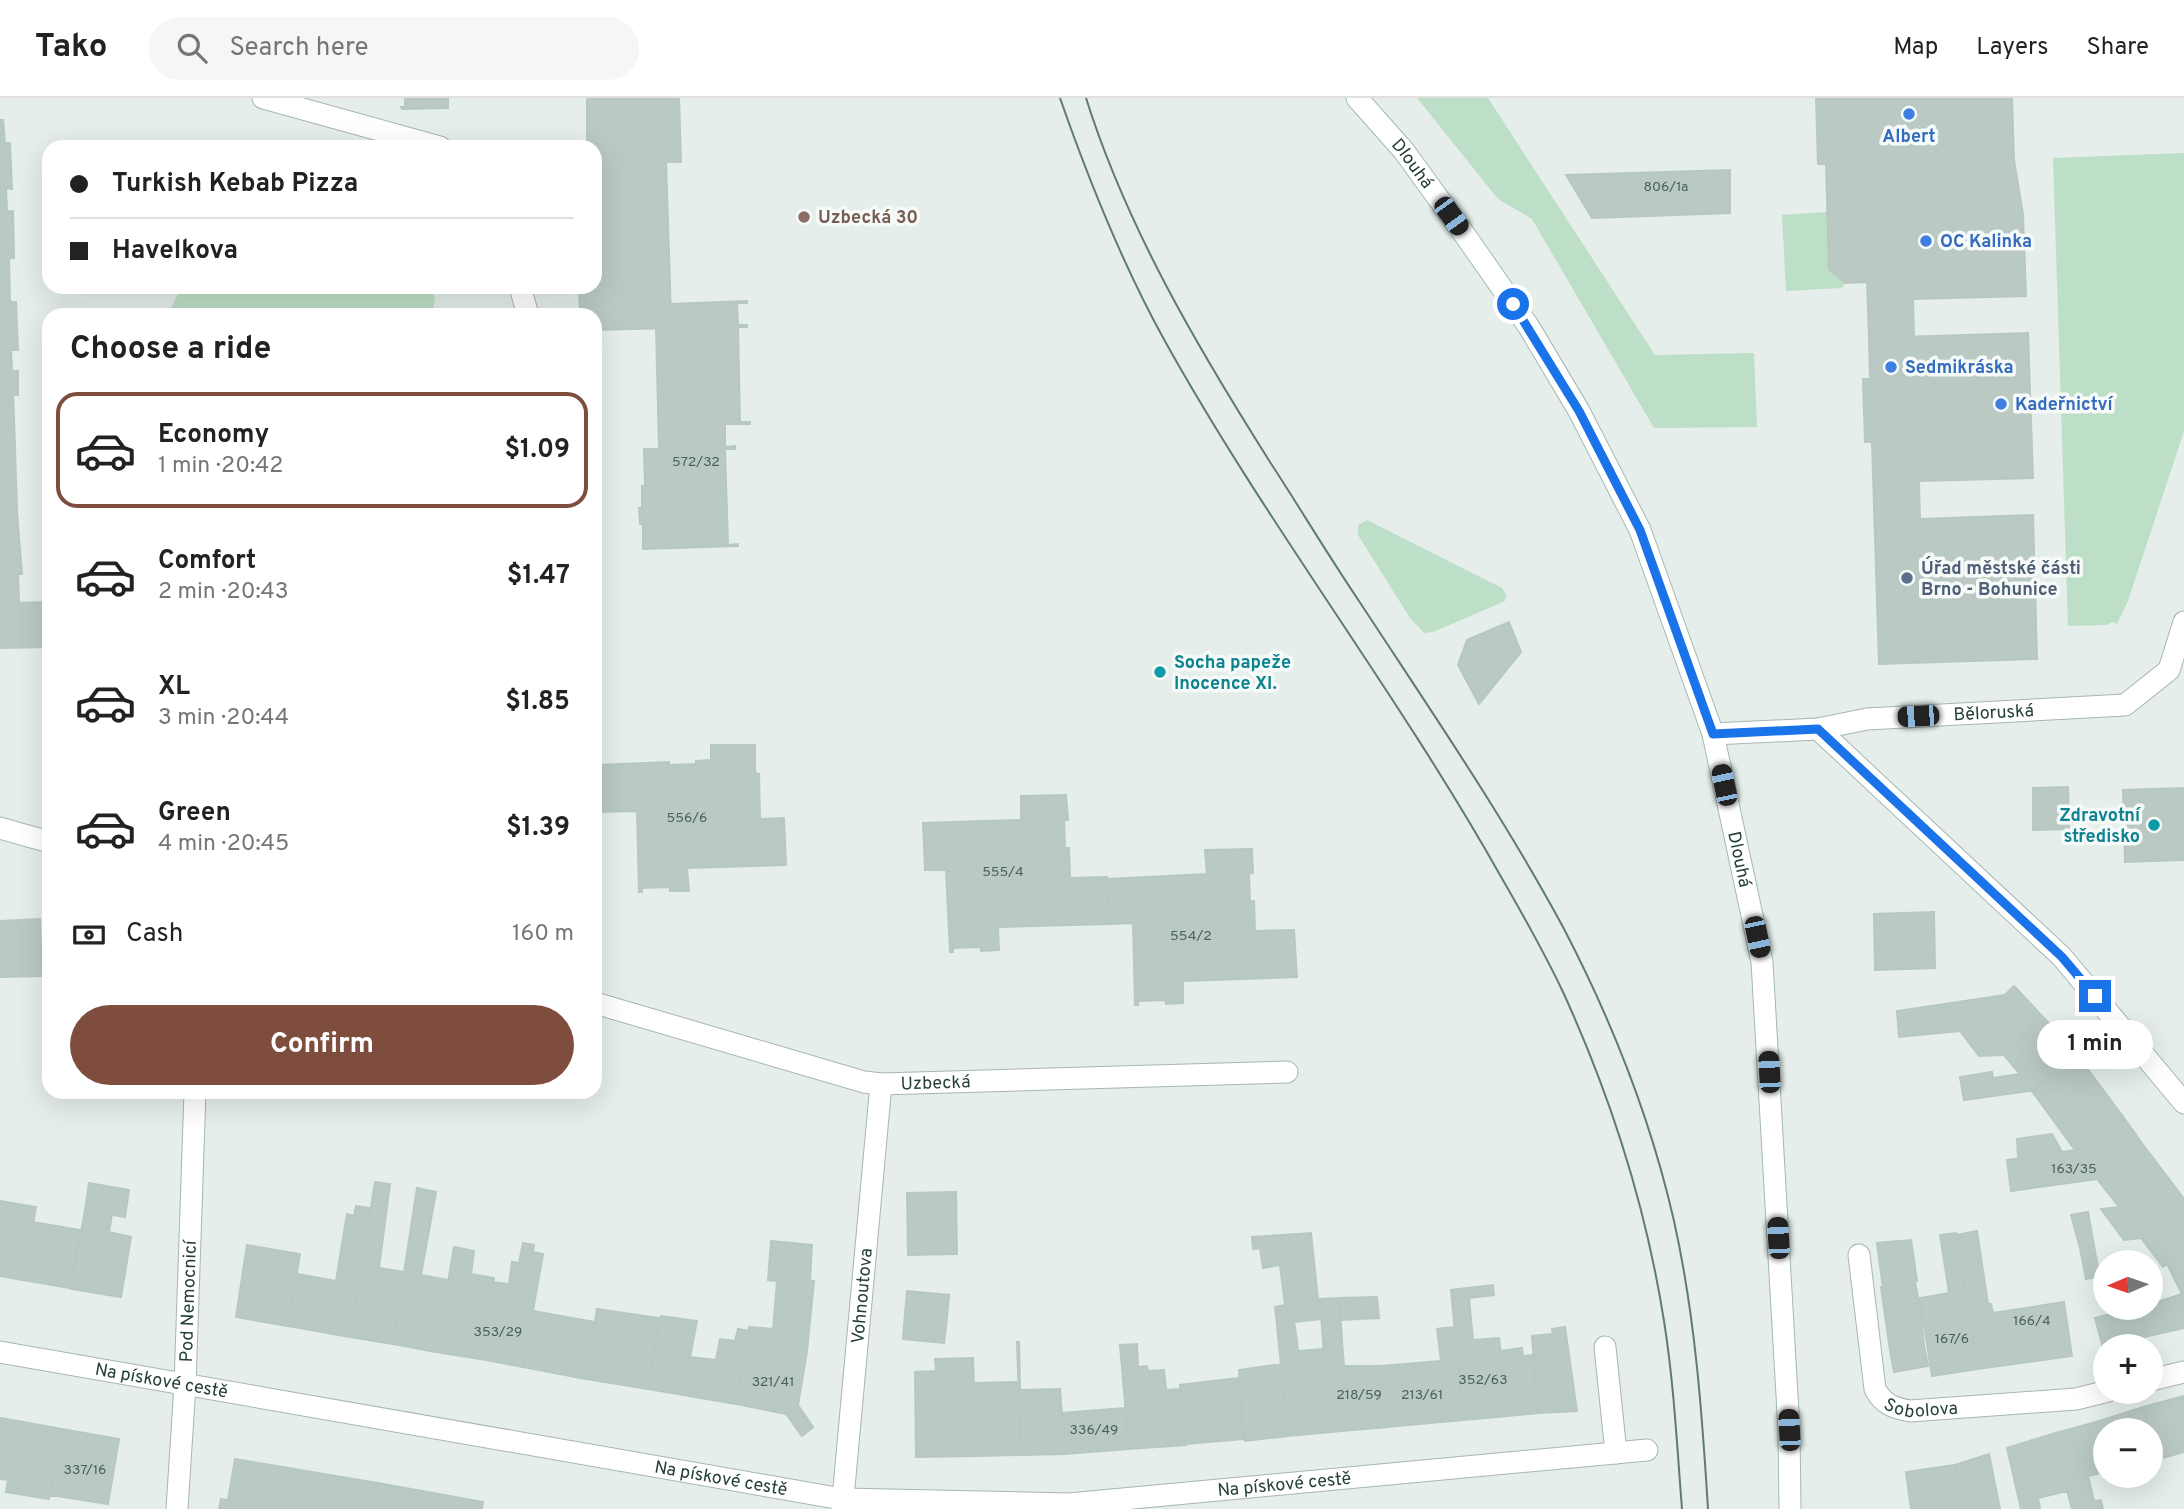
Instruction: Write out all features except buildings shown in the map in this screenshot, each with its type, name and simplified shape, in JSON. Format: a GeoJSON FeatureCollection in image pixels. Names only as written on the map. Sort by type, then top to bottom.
{"type":"FeatureCollection","features":[{"type":"Feature","properties":{"kind":"street"},"geometry":{"type":"LineString","coordinates":[[263,98],[415,140]]}},
{"type":"Feature","properties":{"kind":"street","name":"Dlouhá"},"geometry":{"type":"LineString","coordinates":[[1356,98],[1404,151],[1529,327],[1579,411],[1640,530],[1713,734],[1762,962],[1789,1430],[1790,1509]]}},
{"type":"Feature","properties":{"kind":"street","name":"Běloruská"},"geometry":{"type":"LineString","coordinates":[[1713,734],[1818,729],[1867,719],[2125,705],[2169,670],[2184,622]]}},
{"type":"Feature","properties":{"kind":"street"},"geometry":{"type":"LineString","coordinates":[[1818,729],[2062,957],[2184,1103]]}},
{"type":"Feature","properties":{"kind":"street"},"geometry":{"type":"LineString","coordinates":[[0,828],[42,840]]}},
{"type":"Feature","properties":{"kind":"street","name":"Uzbecká"},"geometry":{"type":"LineString","coordinates":[[602,1005],[864,1082],[881,1084],[1287,1072]]}},
{"type":"Feature","properties":{"kind":"street","name":"Vohnoutova"},"geometry":{"type":"LineString","coordinates":[[842,1504],[881,1084]]}},
{"type":"Feature","properties":{"kind":"street","name":"Pod Nemocnicí"},"geometry":{"type":"LineString","coordinates":[[177,1509],[185,1385],[195,1099]]}},
{"type":"Feature","properties":{"kind":"street","name":"Sobolova"},"geometry":{"type":"LineString","coordinates":[[1860,1255],[1875,1389],[1881,1399],[1894,1408],[1910,1411],[2076,1399],[2093,1395]]}},
{"type":"Feature","properties":{"kind":"street"},"geometry":{"type":"LineString","coordinates":[[1605,1347],[1616,1453]]}},
{"type":"Feature","properties":{"kind":"street","name":"Na pískové cestě"},"geometry":{"type":"LineString","coordinates":[[0,1352],[842,1504],[1069,1504],[1647,1450]]}},
{"type":"Feature","properties":{"kind":"street"},"geometry":{"type":"LineString","coordinates":[[2163,1377],[2184,1372]]}},
{"type":"Feature","properties":{"kind":"green space"},"geometry":{"type":"Polygon","coordinates":[[[1417,98],[1488,98],[1655,355],[1754,353],[1757,427],[1654,428],[1532,219],[1498,199],[1417,98]]]}},
{"type":"Feature","properties":{"kind":"green space"},"geometry":{"type":"Polygon","coordinates":[[[2184,153],[2184,431],[2128,601],[2117,624],[2113,622],[2106,625],[2068,626],[2053,158],[2184,153]]]}},
{"type":"Feature","properties":{"kind":"green space"},"geometry":{"type":"Polygon","coordinates":[[[1827,212],[1829,269],[1845,283],[1842,288],[1786,291],[1782,215],[1827,212]]]}},
{"type":"Feature","properties":{"kind":"green space"},"geometry":{"type":"Polygon","coordinates":[[[178,294],[433,294],[435,298],[433,308],[171,308],[178,294]]]}},
{"type":"Feature","properties":{"kind":"green space"},"geometry":{"type":"Polygon","coordinates":[[[1367,520],[1502,588],[1506,595],[1505,601],[1433,632],[1424,633],[1410,618],[1358,535],[1358,525],[1367,520]]]}},
{"type":"Feature","properties":{"kind":"tram line"},"geometry":{"type":"LineString","coordinates":[[1060,98],[1108,223],[1135,284],[1166,343],[1247,478],[1460,807],[1525,918],[1563,992],[1611,1112],[1637,1194],[1647,1236],[1667,1345],[1682,1509]]}},
{"type":"Feature","properties":{"kind":"tram line"},"geometry":{"type":"LineString","coordinates":[[1086,98],[1122,194],[1191,331],[1270,462],[1515,843],[1581,962],[1613,1034],[1654,1145],[1674,1221],[1692,1328],[1708,1509]]}},
{"type":"Feature","properties":{"kind":"place","name":"Albert"},"geometry":{"type":"Point","coordinates":[1909,114]}},
{"type":"Feature","properties":{"kind":"place","name":"Uzbecká 30"},"geometry":{"type":"Point","coordinates":[804,217]}},
{"type":"Feature","properties":{"kind":"place","name":"OC Kalinka"},"geometry":{"type":"Point","coordinates":[1926,241]}},
{"type":"Feature","properties":{"kind":"place","name":"Sedmikráska"},"geometry":{"type":"Point","coordinates":[1891,367]}},
{"type":"Feature","properties":{"kind":"place","name":"Kadeřnictví"},"geometry":{"type":"Point","coordinates":[2001,404]}},
{"type":"Feature","properties":{"kind":"place","name":"Úřad městské části Brno - Bohunice"},"geometry":{"type":"Point","coordinates":[1907,578]}},
{"type":"Feature","properties":{"kind":"place","name":"Socha papeže Inocence XI."},"geometry":{"type":"Point","coordinates":[1160,672]}},
{"type":"Feature","properties":{"kind":"place","name":"Zdravotní středisko"},"geometry":{"type":"Point","coordinates":[2154,825]}},
{"type":"Feature","properties":{"kind":"route"},"geometry":{"type":"LineString","coordinates":[[1513,304],[1579,411],[1640,530],[1713,734],[1818,729],[2062,957],[2095,996]]}}]}
